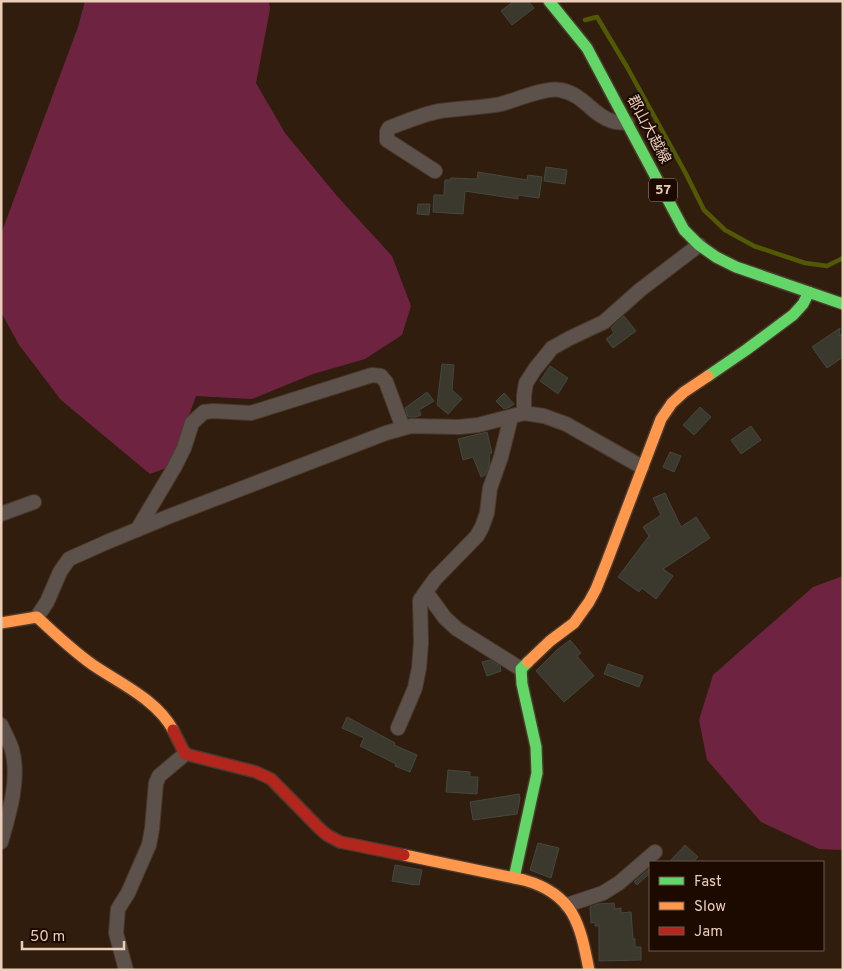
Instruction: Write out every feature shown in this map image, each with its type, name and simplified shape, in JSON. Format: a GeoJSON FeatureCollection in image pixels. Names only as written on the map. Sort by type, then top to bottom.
{"type":"FeatureCollection","features":[{"type":"Feature","properties":{"kind":"street","name":"郡山大越線"},"geometry":{"type":"LineString","coordinates":[[549,1],[587,48],[684,230],[716,257],[736,267],[843,304]]}},
{"type":"Feature","properties":{"kind":"street"},"geometry":{"type":"LineString","coordinates":[[435,171],[387,140],[389,128],[441,111],[471,109],[500,104],[543,91],[558,89],[572,93],[584,100],[602,116],[612,121],[627,123]]}},
{"type":"Feature","properties":{"kind":"street"},"geometry":{"type":"LineString","coordinates":[[398,728],[415,688],[419,668],[421,643],[420,600],[435,578],[477,536],[482,527],[487,513],[490,488],[524,395],[526,383],[534,369],[552,348],[604,322],[640,290],[700,245]]}},
{"type":"Feature","properties":{"kind":"street"},"geometry":{"type":"LineString","coordinates":[[514,878],[537,773],[536,747],[522,684],[521,669],[550,641],[574,623],[589,602],[606,564],[661,419],[672,403],[684,392],[746,350],[793,314],[803,304],[809,292]]}},
{"type":"Feature","properties":{"kind":"street"},"geometry":{"type":"LineString","coordinates":[[137,530],[174,468],[184,448],[192,423],[204,412],[251,413],[372,375],[381,376],[386,382],[403,428]]}},
{"type":"Feature","properties":{"kind":"street"},"geometry":{"type":"LineString","coordinates":[[1,623],[37,617],[60,572],[69,559],[106,542],[386,433],[411,426],[459,427],[478,425],[517,415],[544,416],[566,424],[642,467]]}},
{"type":"Feature","properties":{"kind":"street"},"geometry":{"type":"LineString","coordinates":[[1,514],[34,502]]}},
{"type":"Feature","properties":{"kind":"street"},"geometry":{"type":"LineString","coordinates":[[426,592],[445,618],[457,629],[521,669]]}},
{"type":"Feature","properties":{"kind":"street"},"geometry":{"type":"LineString","coordinates":[[37,617],[63,642],[92,664],[154,705],[168,720],[185,754]]}},
{"type":"Feature","properties":{"kind":"street"},"geometry":{"type":"LineString","coordinates":[[1,725],[12,750],[15,770],[10,812],[1,842]]}},
{"type":"Feature","properties":{"kind":"street"},"geometry":{"type":"LineString","coordinates":[[185,754],[256,772],[271,779],[320,829],[340,842],[514,878],[534,883],[554,893],[567,905],[575,920],[590,968]]}},
{"type":"Feature","properties":{"kind":"street"},"geometry":{"type":"LineString","coordinates":[[126,970],[116,933],[118,910],[128,893],[149,845],[156,783],[159,776],[185,754]]}},
{"type":"Feature","properties":{"kind":"street"},"geometry":{"type":"LineString","coordinates":[[567,905],[603,893],[619,883],[655,852]]}},
{"type":"Feature","properties":{"kind":"shaded area"},"geometry":{"type":"Polygon","coordinates":[[[85,1],[269,1],[270,9],[256,83],[285,133],[337,196],[392,256],[411,306],[402,335],[365,359],[313,374],[252,399],[196,396],[171,466],[150,474],[61,400],[19,345],[1,312],[1,234],[78,27],[85,1]]]}},
{"type":"Feature","properties":{"kind":"shaded area"},"geometry":{"type":"Polygon","coordinates":[[[843,576],[843,850],[819,849],[761,822],[707,760],[699,720],[713,675],[813,587],[843,576]]]}},
{"type":"Feature","properties":{"kind":"building"},"geometry":{"type":"Polygon","coordinates":[[[514,1],[528,1],[534,8],[512,25],[501,11],[514,1]]]}},
{"type":"Feature","properties":{"kind":"building"},"geometry":{"type":"Polygon","coordinates":[[[546,167],[567,170],[565,184],[544,181],[546,167]]]}},
{"type":"Feature","properties":{"kind":"building"},"geometry":{"type":"Polygon","coordinates":[[[478,172],[527,180],[528,175],[542,177],[539,198],[518,195],[518,199],[465,191],[463,214],[433,212],[434,195],[444,195],[445,180],[450,180],[451,178],[477,179],[478,172]]]}},
{"type":"Feature","properties":{"kind":"building"},"geometry":{"type":"Polygon","coordinates":[[[418,204],[430,204],[429,215],[417,214],[418,204]]]}},
{"type":"Feature","properties":{"kind":"building"},"geometry":{"type":"Polygon","coordinates":[[[624,316],[636,331],[613,348],[606,339],[614,333],[611,328],[624,316]]]}},
{"type":"Feature","properties":{"kind":"building"},"geometry":{"type":"Polygon","coordinates":[[[840,328],[839,336],[843,333],[843,357],[827,368],[812,347],[840,328]]]}},
{"type":"Feature","properties":{"kind":"building"},"geometry":{"type":"Polygon","coordinates":[[[442,364],[454,365],[452,390],[462,399],[448,414],[437,405],[442,364]]]}},
{"type":"Feature","properties":{"kind":"building"},"geometry":{"type":"Polygon","coordinates":[[[550,366],[568,378],[558,394],[540,381],[550,366]]]}},
{"type":"Feature","properties":{"kind":"building"},"geometry":{"type":"Polygon","coordinates":[[[427,392],[434,401],[419,410],[421,415],[408,417],[405,408],[427,392]]]}},
{"type":"Feature","properties":{"kind":"building"},"geometry":{"type":"Polygon","coordinates":[[[504,393],[514,404],[504,409],[496,401],[504,393]]]}},
{"type":"Feature","properties":{"kind":"building"},"geometry":{"type":"Polygon","coordinates":[[[700,407],[711,417],[694,435],[683,425],[700,407]]]}},
{"type":"Feature","properties":{"kind":"building"},"geometry":{"type":"Polygon","coordinates":[[[751,426],[761,440],[741,454],[731,440],[751,426]]]}},
{"type":"Feature","properties":{"kind":"building"},"geometry":{"type":"Polygon","coordinates":[[[487,432],[492,453],[490,453],[489,466],[485,475],[481,477],[473,457],[463,460],[458,439],[487,432]]]}},
{"type":"Feature","properties":{"kind":"building"},"geometry":{"type":"Polygon","coordinates":[[[670,452],[681,456],[674,472],[663,467],[670,452]]]}},
{"type":"Feature","properties":{"kind":"building"},"geometry":{"type":"Polygon","coordinates":[[[665,493],[681,527],[696,517],[710,538],[663,569],[673,576],[656,599],[642,588],[639,592],[618,577],[649,536],[643,527],[661,515],[653,498],[665,493]]]}},
{"type":"Feature","properties":{"kind":"building"},"geometry":{"type":"Polygon","coordinates":[[[570,640],[581,653],[577,656],[594,676],[564,702],[536,671],[570,640]]]}},
{"type":"Feature","properties":{"kind":"building"},"geometry":{"type":"Polygon","coordinates":[[[490,660],[500,666],[501,671],[487,676],[482,662],[490,660]]]}},
{"type":"Feature","properties":{"kind":"building"},"geometry":{"type":"Polygon","coordinates":[[[608,664],[643,676],[639,687],[604,674],[608,664]]]}},
{"type":"Feature","properties":{"kind":"building"},"geometry":{"type":"Polygon","coordinates":[[[347,717],[395,743],[394,745],[417,755],[410,772],[395,766],[396,764],[360,746],[364,738],[342,728],[347,717]]]}},
{"type":"Feature","properties":{"kind":"building"},"geometry":{"type":"Polygon","coordinates":[[[448,770],[470,772],[470,777],[478,777],[477,794],[446,792],[448,770]]]}},
{"type":"Feature","properties":{"kind":"building"},"geometry":{"type":"Polygon","coordinates":[[[519,794],[517,814],[473,820],[470,802],[519,794]]]}},
{"type":"Feature","properties":{"kind":"building"},"geometry":{"type":"Polygon","coordinates":[[[538,843],[559,848],[551,878],[530,870],[538,843]]]}},
{"type":"Feature","properties":{"kind":"building"},"geometry":{"type":"Polygon","coordinates":[[[685,845],[698,857],[694,861],[670,861],[685,845]]]}},
{"type":"Feature","properties":{"kind":"building"},"geometry":{"type":"Polygon","coordinates":[[[395,865],[422,870],[419,885],[392,881],[395,865]]]}},
{"type":"Feature","properties":{"kind":"building"},"geometry":{"type":"Polygon","coordinates":[[[649,869],[649,874],[637,885],[634,882],[649,869]]]}},
{"type":"Feature","properties":{"kind":"building"},"geometry":{"type":"Polygon","coordinates":[[[614,903],[615,909],[621,908],[621,913],[631,912],[633,939],[635,939],[635,947],[641,947],[641,960],[599,961],[599,926],[595,926],[595,922],[591,923],[590,907],[598,904],[614,903]]]}},
{"type":"Feature","properties":{"kind":"waterway"},"geometry":{"type":"LineString","coordinates":[[585,20],[597,17],[627,67],[704,210],[725,230],[754,246],[805,263],[827,266],[843,258]]}},
{"type":"Feature","properties":{"kind":"traffic: fast"},"geometry":{"type":"LineString","coordinates":[[549,1],[587,48],[684,230],[699,245],[716,257],[736,267],[843,304]]}},
{"type":"Feature","properties":{"kind":"traffic: fast"},"geometry":{"type":"LineString","coordinates":[[708,376],[793,315],[803,304],[809,292]]}},
{"type":"Feature","properties":{"kind":"traffic: fast"},"geometry":{"type":"LineString","coordinates":[[514,878],[537,773],[536,747],[522,684],[521,669],[528,662]]}},
{"type":"Feature","properties":{"kind":"traffic: slow"},"geometry":{"type":"LineString","coordinates":[[528,662],[550,641],[574,623],[589,602],[606,564],[661,419],[672,403],[684,392],[708,376]]}},
{"type":"Feature","properties":{"kind":"traffic: slow"},"geometry":{"type":"LineString","coordinates":[[1,623],[37,617],[86,660],[148,701],[166,719],[173,730]]}},
{"type":"Feature","properties":{"kind":"traffic: slow"},"geometry":{"type":"LineString","coordinates":[[404,855],[524,880],[541,886],[554,894],[564,902],[578,925],[589,970]]}},
{"type":"Feature","properties":{"kind":"traffic: jam"},"geometry":{"type":"LineString","coordinates":[[173,730],[185,754],[256,772],[271,779],[327,835],[340,842],[404,855]]}}]}
